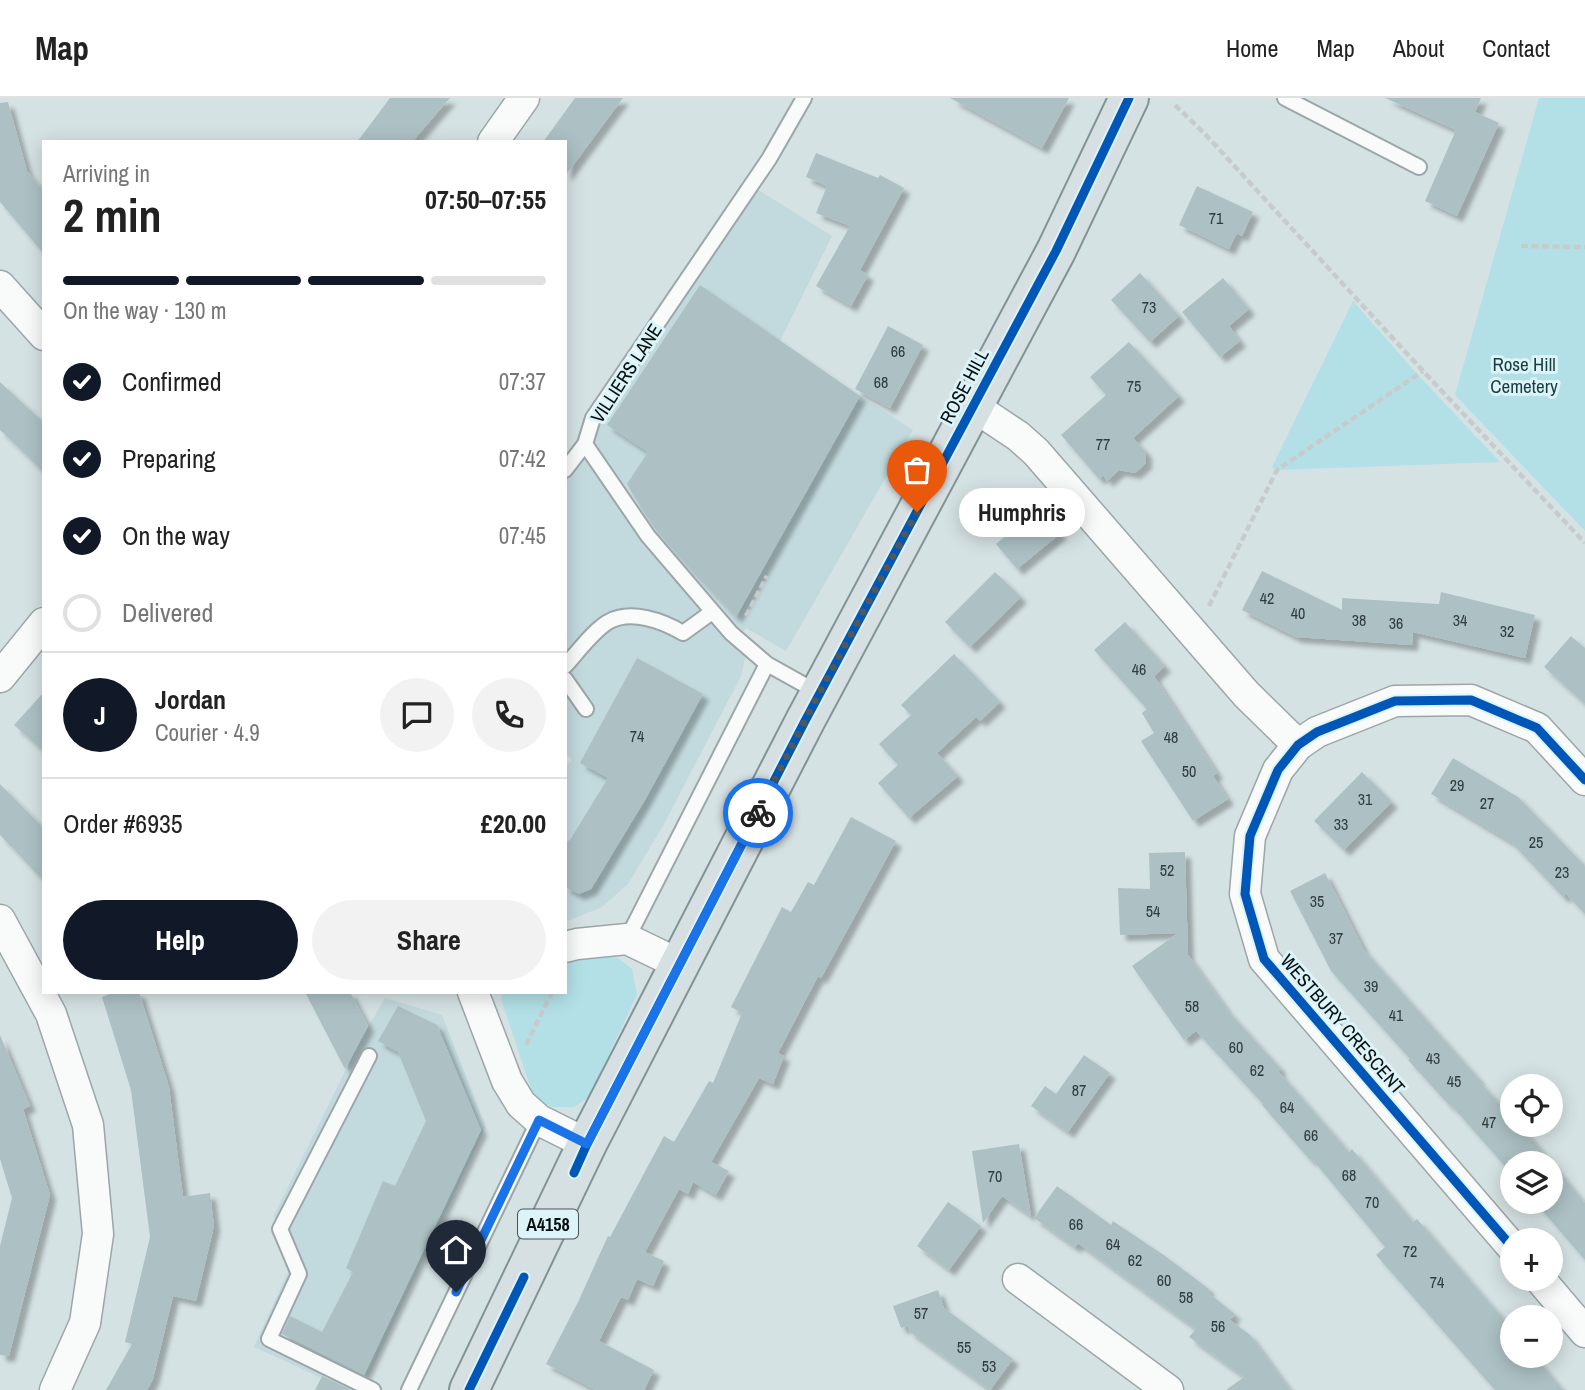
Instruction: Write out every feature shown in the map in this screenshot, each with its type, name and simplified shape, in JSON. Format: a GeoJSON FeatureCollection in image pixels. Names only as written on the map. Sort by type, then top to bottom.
{"type":"FeatureCollection","features":[{"type":"Feature","properties":{"kind":"main road","name":"ROSE HILL"},"geometry":{"type":"LineString","coordinates":[[469,1390],[587,1144],[819,694],[1056,251],[1129,98]]}},
{"type":"Feature","properties":{"kind":"street"},"geometry":{"type":"LineString","coordinates":[[494,140],[524,98]]}},
{"type":"Feature","properties":{"kind":"street"},"geometry":{"type":"LineString","coordinates":[[0,286],[42,333]]}},
{"type":"Feature","properties":{"kind":"street"},"geometry":{"type":"LineString","coordinates":[[973,406],[1018,436],[1036,452],[1247,694],[1298,745]]}},
{"type":"Feature","properties":{"kind":"street"},"geometry":{"type":"LineString","coordinates":[[0,677],[42,624]]}},
{"type":"Feature","properties":{"kind":"street","name":"WESTBURY CRESCENT"},"geometry":{"type":"LineString","coordinates":[[1500,1233],[1264,959],[1245,894],[1250,835],[1278,770],[1298,745],[1317,732],[1395,701],[1471,700],[1537,728],[1585,780]]}},
{"type":"Feature","properties":{"kind":"street"},"geometry":{"type":"LineString","coordinates":[[0,920],[51,1014],[88,1125],[98,1234],[85,1323],[55,1390]]}},
{"type":"Feature","properties":{"kind":"street"},"geometry":{"type":"LineString","coordinates":[[567,946],[627,939],[680,964]]}},
{"type":"Feature","properties":{"kind":"street"},"geometry":{"type":"LineString","coordinates":[[474,994],[507,1081],[521,1104],[539,1120],[587,1144]]}},
{"type":"Feature","properties":{"kind":"street"},"geometry":{"type":"LineString","coordinates":[[1018,1279],[1168,1390]]}},
{"type":"Feature","properties":{"kind":"street"},"geometry":{"type":"LineString","coordinates":[[1550,1291],[1585,1332]]}},
{"type":"Feature","properties":{"kind":"lane","name":"VILLIERS LANE"},"geometry":{"type":"LineString","coordinates":[[804,98],[769,159],[593,418],[585,444],[648,536],[731,634],[767,664],[819,694]]}},
{"type":"Feature","properties":{"kind":"lane"},"geometry":{"type":"LineString","coordinates":[[1285,98],[1419,167]]}},
{"type":"Feature","properties":{"kind":"lane"},"geometry":{"type":"LineString","coordinates":[[567,467],[585,444]]}},
{"type":"Feature","properties":{"kind":"lane"},"geometry":{"type":"LineString","coordinates":[[567,664],[609,621],[629,617],[649,618],[683,633],[712,612]]}},
{"type":"Feature","properties":{"kind":"lane"},"geometry":{"type":"LineString","coordinates":[[627,939],[767,664]]}},
{"type":"Feature","properties":{"kind":"lane"},"geometry":{"type":"LineString","coordinates":[[567,682],[586,709]]}},
{"type":"Feature","properties":{"kind":"lane"},"geometry":{"type":"LineString","coordinates":[[369,1056],[280,1229],[299,1274],[269,1339],[373,1390]]}},
{"type":"Feature","properties":{"kind":"lane"},"geometry":{"type":"LineString","coordinates":[[409,1390],[539,1120]]}},
{"type":"Feature","properties":{"kind":"path"},"geometry":{"type":"LineString","coordinates":[[1175,104],[1585,543]]}},
{"type":"Feature","properties":{"kind":"path"},"geometry":{"type":"LineString","coordinates":[[1521,246],[1585,247]]}},
{"type":"Feature","properties":{"kind":"path"},"geometry":{"type":"LineString","coordinates":[[1195,635],[1277,470],[1423,371]]}},
{"type":"Feature","properties":{"kind":"path"},"geometry":{"type":"LineString","coordinates":[[744,620],[767,576]]}},
{"type":"Feature","properties":{"kind":"path"},"geometry":{"type":"LineString","coordinates":[[507,1081],[551,994]]}},
{"type":"Feature","properties":{"kind":"shaded area"},"geometry":{"type":"Polygon","coordinates":[[[755,188],[832,236],[780,341],[913,430],[786,651],[746,628],[733,645],[746,655],[741,676],[663,826],[628,884],[602,907],[567,921],[567,765],[572,761],[567,754],[567,478],[596,439],[597,421],[755,188]]]}},
{"type":"Feature","properties":{"kind":"shaded area"},"geometry":{"type":"Polygon","coordinates":[[[385,998],[442,1015],[486,1127],[362,1390],[348,1390],[254,1347],[290,1267],[278,1242],[274,1215],[361,1039],[385,998]]]}},
{"type":"Feature","properties":{"kind":"green space","name":"Rose Hill Cemetery"},"geometry":{"type":"Polygon","coordinates":[[[1539,98],[1585,98],[1585,531],[1455,395],[1539,98]]]}},
{"type":"Feature","properties":{"kind":"green space"},"geometry":{"type":"Polygon","coordinates":[[[1353,301],[1500,462],[1277,470],[1272,467],[1353,301]]]}},
{"type":"Feature","properties":{"kind":"green space"},"geometry":{"type":"Polygon","coordinates":[[[594,954],[618,958],[632,969],[637,995],[589,1097],[574,1107],[552,1107],[534,1098],[501,999],[502,994],[567,994],[567,963],[594,954]]]}},
{"type":"Feature","properties":{"kind":"building"},"geometry":{"type":"Polygon","coordinates":[[[390,98],[450,98],[414,140],[358,140],[390,98]]]}},
{"type":"Feature","properties":{"kind":"building"},"geometry":{"type":"Polygon","coordinates":[[[575,98],[623,98],[567,173],[567,140],[544,140],[575,98]]]}},
{"type":"Feature","properties":{"kind":"building"},"geometry":{"type":"Polygon","coordinates":[[[950,98],[1069,98],[1042,148],[950,98]]]}},
{"type":"Feature","properties":{"kind":"building"},"geometry":{"type":"Polygon","coordinates":[[[1385,98],[1481,98],[1475,112],[1499,123],[1457,216],[1425,201],[1456,130],[1385,98]]]}},
{"type":"Feature","properties":{"kind":"building"},"geometry":{"type":"Polygon","coordinates":[[[8,102],[27,171],[42,190],[42,252],[0,202],[0,103],[8,102]]]}},
{"type":"Feature","properties":{"kind":"building"},"geometry":{"type":"Polygon","coordinates":[[[816,153],[878,178],[880,175],[904,188],[860,270],[868,275],[851,306],[816,286],[850,226],[816,213],[827,186],[806,177],[816,153]]]}},
{"type":"Feature","properties":{"kind":"building"},"geometry":{"type":"Polygon","coordinates":[[[1197,186],[1253,212],[1242,236],[1237,233],[1229,249],[1179,225],[1197,186]]]}},
{"type":"Feature","properties":{"kind":"building"},"geometry":{"type":"Polygon","coordinates":[[[1140,273],[1179,316],[1150,342],[1111,300],[1140,273]]]}},
{"type":"Feature","properties":{"kind":"building"},"geometry":{"type":"Polygon","coordinates":[[[1223,278],[1249,309],[1229,326],[1240,341],[1220,357],[1182,312],[1223,278]]]}},
{"type":"Feature","properties":{"kind":"building"},"geometry":{"type":"Polygon","coordinates":[[[700,285],[860,396],[736,617],[656,530],[627,484],[648,452],[607,425],[700,285]]]}},
{"type":"Feature","properties":{"kind":"building"},"geometry":{"type":"Polygon","coordinates":[[[888,326],[923,345],[890,408],[855,389],[888,326]]]}},
{"type":"Feature","properties":{"kind":"building"},"geometry":{"type":"Polygon","coordinates":[[[1129,342],[1179,396],[1133,438],[1146,452],[1146,463],[1135,473],[1119,470],[1107,481],[1103,475],[1099,479],[1061,435],[1106,395],[1090,377],[1129,342]]]}},
{"type":"Feature","properties":{"kind":"building"},"geometry":{"type":"Polygon","coordinates":[[[0,382],[42,421],[42,470],[0,430],[0,382]]]}},
{"type":"Feature","properties":{"kind":"building"},"geometry":{"type":"Polygon","coordinates":[[[1040,507],[1061,533],[1017,569],[996,544],[1040,507]]]}},
{"type":"Feature","properties":{"kind":"building"},"geometry":{"type":"Polygon","coordinates":[[[1262,571],[1342,610],[1342,598],[1439,604],[1441,592],[1535,615],[1525,658],[1413,632],[1412,645],[1296,637],[1242,610],[1262,571]]]}},
{"type":"Feature","properties":{"kind":"building"},"geometry":{"type":"Polygon","coordinates":[[[995,572],[1021,597],[970,647],[945,622],[995,572]]]}},
{"type":"Feature","properties":{"kind":"building"},"geometry":{"type":"Polygon","coordinates":[[[1125,622],[1165,666],[1154,676],[1217,773],[1213,776],[1228,799],[1193,821],[1141,741],[1154,733],[1142,713],[1147,709],[1094,650],[1125,622]]]}},
{"type":"Feature","properties":{"kind":"building"},"geometry":{"type":"Polygon","coordinates":[[[1571,636],[1585,648],[1585,704],[1544,667],[1571,636]]]}},
{"type":"Feature","properties":{"kind":"building"},"geometry":{"type":"Polygon","coordinates":[[[954,654],[1000,702],[980,721],[976,717],[937,753],[958,776],[909,818],[878,783],[898,765],[879,744],[911,715],[901,705],[954,654]]]}},
{"type":"Feature","properties":{"kind":"building"},"geometry":{"type":"Polygon","coordinates":[[[637,658],[703,694],[645,800],[591,889],[579,894],[567,888],[567,841],[608,778],[580,763],[637,658]]]}},
{"type":"Feature","properties":{"kind":"building"},"geometry":{"type":"Polygon","coordinates":[[[42,694],[42,749],[14,725],[42,694]]]}},
{"type":"Feature","properties":{"kind":"building"},"geometry":{"type":"Polygon","coordinates":[[[1453,758],[1518,797],[1585,866],[1585,914],[1566,894],[1563,897],[1511,842],[1431,794],[1453,758]]]}},
{"type":"Feature","properties":{"kind":"building"},"geometry":{"type":"Polygon","coordinates":[[[1362,772],[1392,802],[1344,850],[1314,821],[1362,772]]]}},
{"type":"Feature","properties":{"kind":"building"},"geometry":{"type":"Polygon","coordinates":[[[0,784],[42,827],[42,879],[0,835],[0,784]]]}},
{"type":"Feature","properties":{"kind":"building"},"geometry":{"type":"Polygon","coordinates":[[[851,817],[896,841],[821,978],[818,976],[778,1053],[784,1056],[773,1084],[759,1078],[711,1162],[729,1171],[716,1195],[693,1182],[688,1194],[679,1189],[645,1252],[664,1261],[653,1286],[637,1279],[628,1300],[621,1297],[599,1341],[654,1370],[644,1390],[596,1390],[546,1364],[608,1236],[610,1237],[664,1136],[674,1142],[709,1081],[713,1083],[742,1013],[731,1007],[782,907],[791,912],[808,882],[814,885],[851,817]]]}},
{"type":"Feature","properties":{"kind":"building"},"geometry":{"type":"Polygon","coordinates":[[[1185,852],[1188,955],[1228,1011],[1281,1069],[1278,1071],[1349,1152],[1352,1149],[1413,1222],[1417,1219],[1500,1315],[1500,1368],[1544,1368],[1563,1390],[1495,1390],[1376,1255],[1385,1247],[1312,1159],[1310,1160],[1196,1031],[1184,1040],[1132,966],[1178,933],[1120,935],[1118,888],[1150,889],[1149,853],[1185,852]]]}},
{"type":"Feature","properties":{"kind":"building"},"geometry":{"type":"Polygon","coordinates":[[[1325,873],[1364,950],[1500,1105],[1500,1137],[1530,1137],[1542,1151],[1500,1151],[1500,1160],[1331,971],[1290,891],[1325,873]]]}},
{"type":"Feature","properties":{"kind":"building"},"geometry":{"type":"Polygon","coordinates":[[[110,994],[140,994],[169,1087],[183,1197],[210,1193],[214,1226],[196,1301],[173,1296],[153,1379],[147,1390],[106,1390],[132,1344],[125,1342],[150,1237],[131,1090],[102,997],[110,994]]]}},
{"type":"Feature","properties":{"kind":"building"},"geometry":{"type":"Polygon","coordinates":[[[306,994],[351,994],[368,1026],[345,1069],[306,994]]]}},
{"type":"Feature","properties":{"kind":"building"},"geometry":{"type":"Polygon","coordinates":[[[398,1006],[437,1025],[481,1130],[364,1375],[282,1334],[290,1316],[322,1332],[353,1272],[346,1268],[383,1181],[395,1186],[426,1121],[398,1052],[378,1041],[398,1006]]]}},
{"type":"Feature","properties":{"kind":"building"},"geometry":{"type":"Polygon","coordinates":[[[0,1035],[30,1106],[23,1109],[50,1195],[9,1356],[0,1355],[0,1246],[12,1198],[0,1159],[0,1035]]]}},
{"type":"Feature","properties":{"kind":"building"},"geometry":{"type":"Polygon","coordinates":[[[1084,1055],[1110,1073],[1068,1132],[1031,1106],[1045,1086],[1056,1094],[1084,1055]]]}},
{"type":"Feature","properties":{"kind":"building"},"geometry":{"type":"Polygon","coordinates":[[[1019,1144],[1031,1216],[1002,1196],[983,1223],[972,1151],[1019,1144]]]}},
{"type":"Feature","properties":{"kind":"building"},"geometry":{"type":"Polygon","coordinates":[[[1563,1177],[1585,1203],[1585,1260],[1563,1234],[1563,1228],[1557,1228],[1545,1214],[1563,1214],[1563,1177]]]}},
{"type":"Feature","properties":{"kind":"building"},"geometry":{"type":"Polygon","coordinates":[[[1057,1186],[1111,1225],[1113,1221],[1165,1256],[1209,1289],[1207,1292],[1235,1314],[1230,1320],[1250,1335],[1290,1390],[1226,1390],[1244,1377],[1189,1337],[1196,1329],[1078,1243],[1075,1247],[1034,1218],[1057,1186]]]}},
{"type":"Feature","properties":{"kind":"building"},"geometry":{"type":"Polygon","coordinates":[[[948,1202],[981,1226],[949,1270],[917,1246],[948,1202]]]}},
{"type":"Feature","properties":{"kind":"building"},"geometry":{"type":"Polygon","coordinates":[[[938,1290],[944,1308],[1013,1359],[990,1390],[910,1332],[908,1326],[901,1328],[893,1306],[938,1290]]]}},
{"type":"Feature","properties":{"kind":"building"},"geometry":{"type":"Polygon","coordinates":[[[322,1376],[351,1390],[315,1390],[322,1376]]]}},
{"type":"Feature","properties":{"kind":"cycle path"},"geometry":{"type":"LineString","coordinates":[[574,1173],[805,721],[1056,251],[1129,98]]}},
{"type":"Feature","properties":{"kind":"cycle path"},"geometry":{"type":"LineString","coordinates":[[1500,1233],[1264,959],[1245,894],[1250,836],[1278,770],[1298,745],[1317,732],[1395,701],[1471,700],[1537,728],[1585,780]]}},
{"type":"Feature","properties":{"kind":"cycle path"},"geometry":{"type":"LineString","coordinates":[[469,1390],[524,1277]]}},
{"type":"Feature","properties":{"kind":"way so far"},"geometry":{"type":"LineString","coordinates":[[758,813],[917,512]]}},
{"type":"Feature","properties":{"kind":"place","name":"Humphris"},"geometry":{"type":"Point","coordinates":[917,512]}},
{"type":"Feature","properties":{"kind":"route"},"geometry":{"type":"LineString","coordinates":[[456,1292],[539,1120],[587,1144],[758,813]]}}]}
